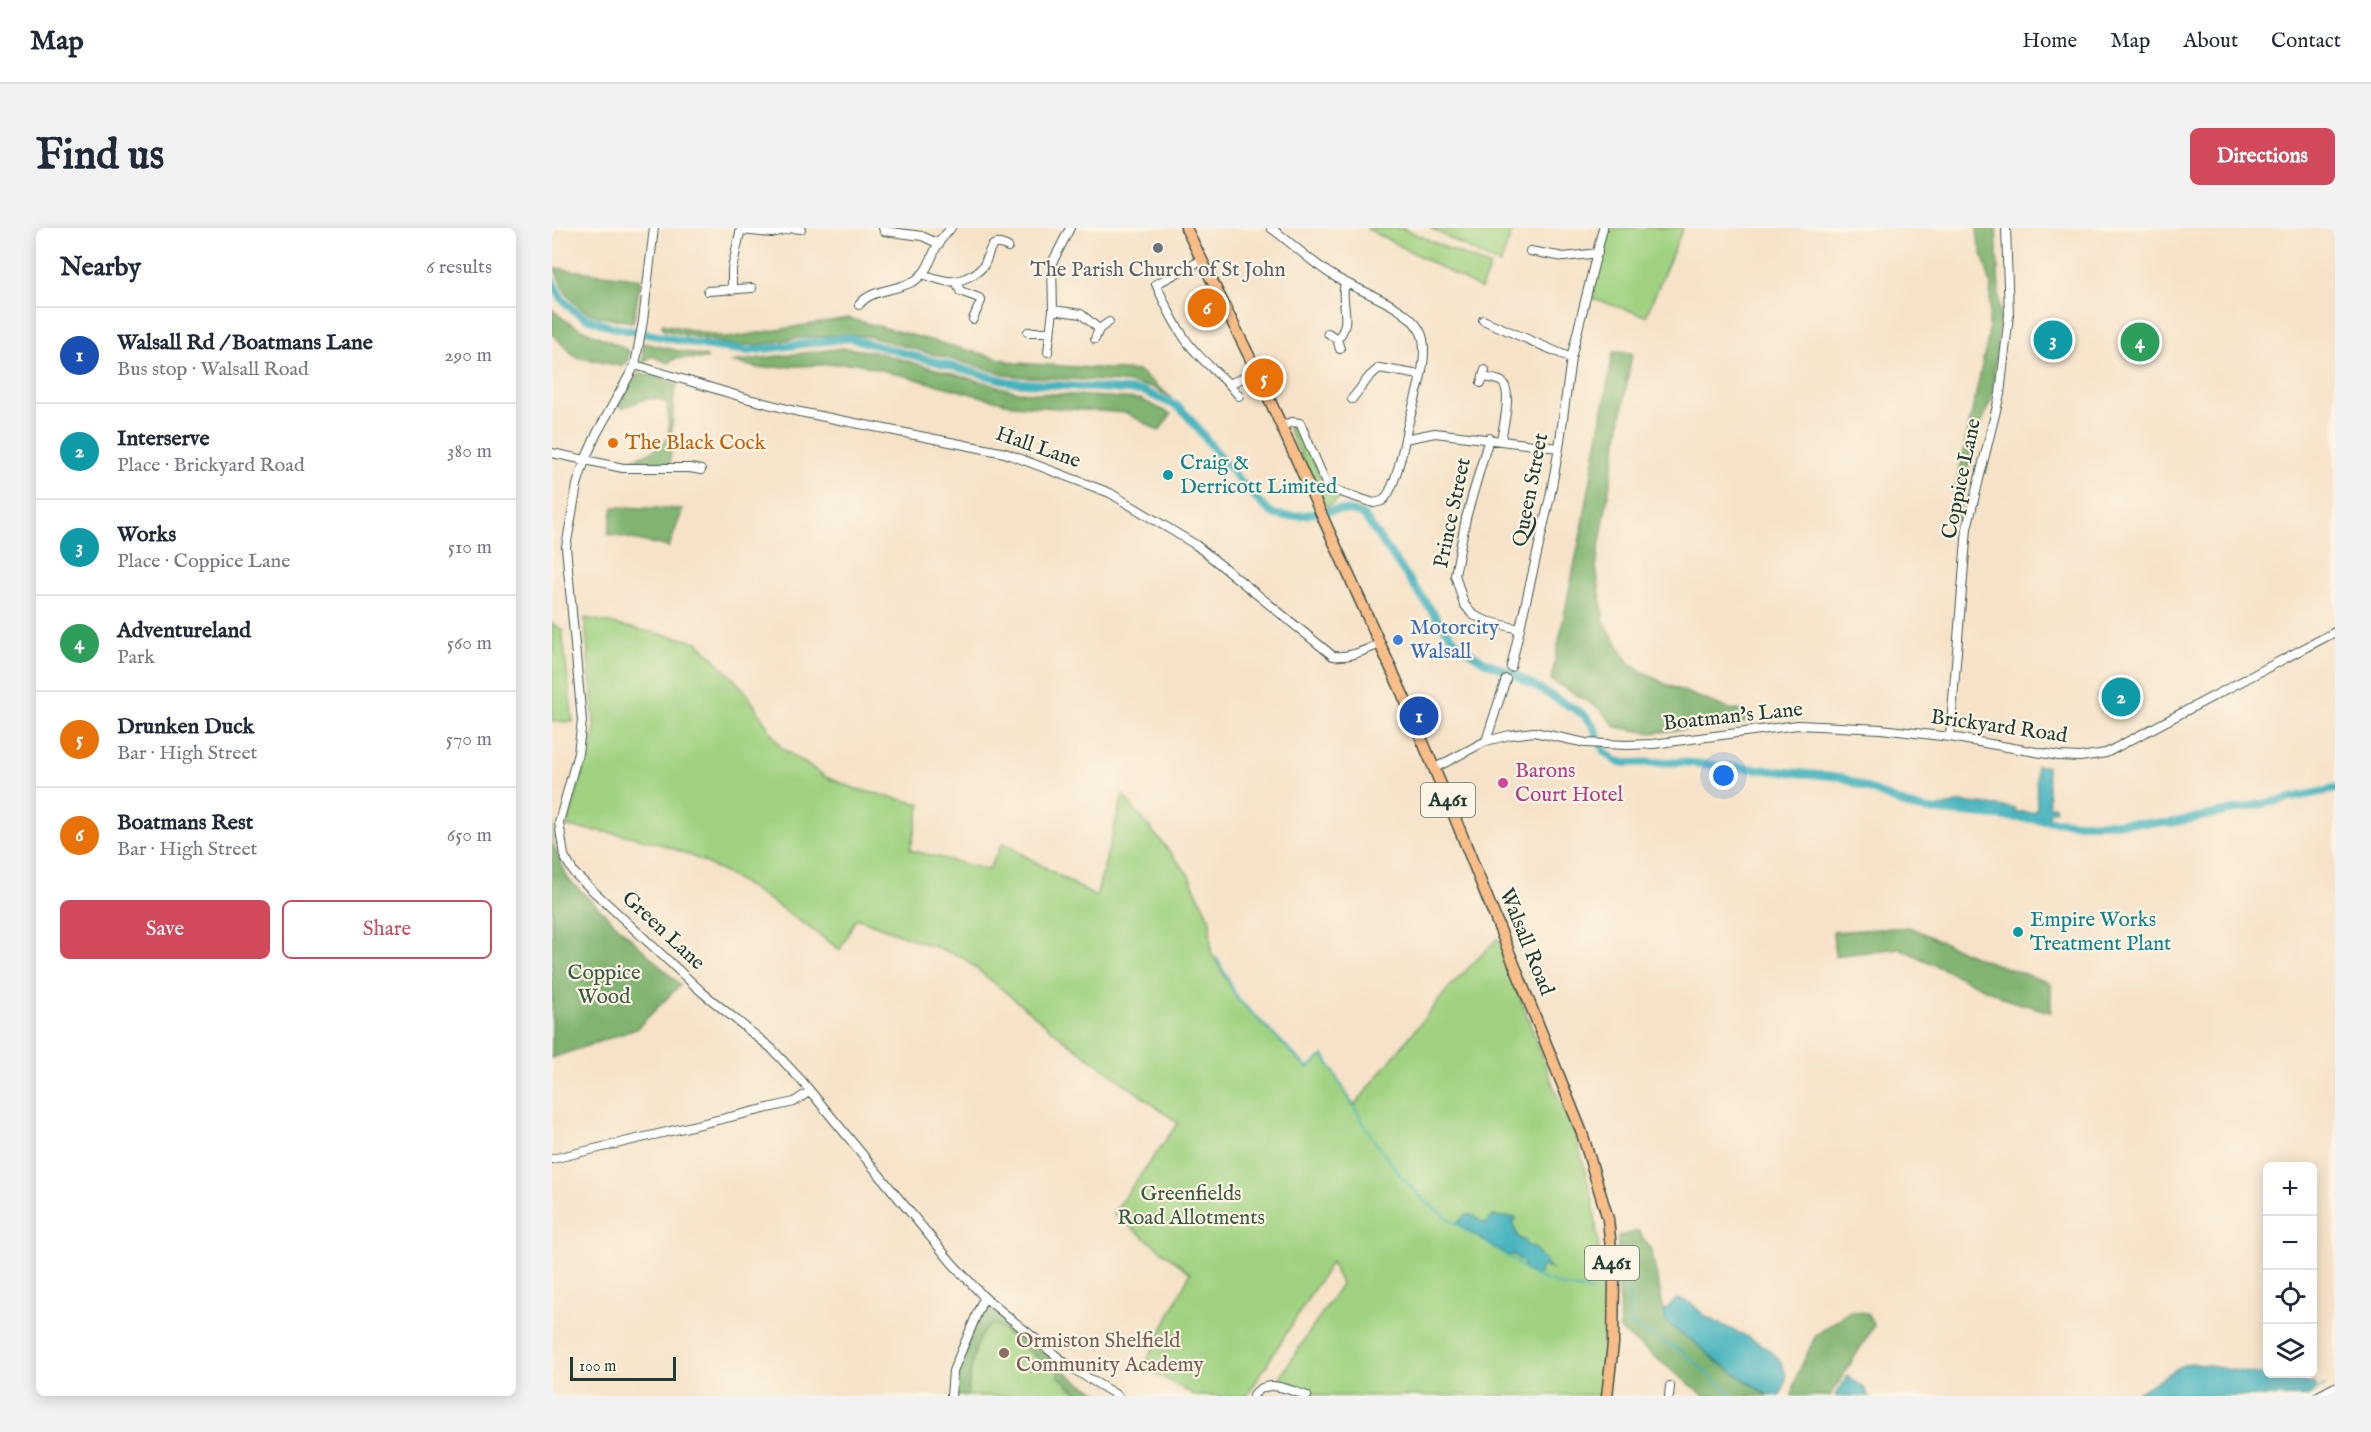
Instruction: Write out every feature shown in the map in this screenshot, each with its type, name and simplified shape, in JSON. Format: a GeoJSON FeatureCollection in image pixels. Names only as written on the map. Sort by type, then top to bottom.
{"type":"FeatureCollection","features":[{"type":"Feature","properties":{"kind":"highway","name":"A461"},"geometry":{"type":"LineString","coordinates":[[1186,228],[1282,426]]}},
{"type":"Feature","properties":{"kind":"highway","name":"Walsall Road"},"geometry":{"type":"LineString","coordinates":[[1282,426],[1435,768],[1578,1122],[1608,1218],[1614,1278],[1613,1344],[1607,1396]]}},
{"type":"Feature","properties":{"kind":"street","name":"Green Lane"},"geometry":{"type":"LineString","coordinates":[[654,228],[643,321],[634,365],[585,460],[577,485],[566,547],[582,722],[578,753],[559,822],[564,856],[574,873],[703,993],[771,1048],[810,1091],[945,1255],[984,1297],[1070,1367],[1118,1396]]}},
{"type":"Feature","properties":{"kind":"street"},"geometry":{"type":"LineString","coordinates":[[732,290],[732,269],[741,229],[772,233],[792,228],[801,229]]}},
{"type":"Feature","properties":{"kind":"street"},"geometry":{"type":"LineString","coordinates":[[883,228],[884,231],[922,236],[939,244]]}},
{"type":"Feature","properties":{"kind":"street"},"geometry":{"type":"LineString","coordinates":[[859,305],[864,297],[904,286],[922,274],[951,228]]}},
{"type":"Feature","properties":{"kind":"street"},"geometry":{"type":"LineString","coordinates":[[1048,352],[1053,310],[1052,263],[1070,228]]}},
{"type":"Feature","properties":{"kind":"street"},"geometry":{"type":"LineString","coordinates":[[1271,228],[1323,269],[1345,283],[1400,310],[1420,332],[1424,343],[1420,375],[1405,439],[1386,499],[1374,503],[1328,488],[1300,423],[1292,422],[1282,426]]}},
{"type":"Feature","properties":{"kind":"street","name":"Queen Street"},"geometry":{"type":"LineString","coordinates":[[1511,667],[1550,497],[1559,448],[1570,358],[1586,303],[1603,228]]}},
{"type":"Feature","properties":{"kind":"street","name":"Coppice Lane"},"geometry":{"type":"LineString","coordinates":[[1950,737],[1967,528],[2000,394],[2009,315],[2006,228]]}},
{"type":"Feature","properties":{"kind":"street"},"geometry":{"type":"LineString","coordinates":[[922,274],[951,282],[956,281],[973,274],[983,265],[989,248],[995,243],[1008,247]]}},
{"type":"Feature","properties":{"kind":"street"},"geometry":{"type":"LineString","coordinates":[[1530,251],[1564,257],[1598,253]]}},
{"type":"Feature","properties":{"kind":"street"},"geometry":{"type":"LineString","coordinates":[[1202,260],[1152,282],[1180,332],[1195,351],[1239,396]]}},
{"type":"Feature","properties":{"kind":"street"},"geometry":{"type":"LineString","coordinates":[[956,281],[960,291],[979,298],[981,301],[973,319]]}},
{"type":"Feature","properties":{"kind":"street"},"geometry":{"type":"LineString","coordinates":[[1337,339],[1343,333],[1346,324],[1347,314],[1342,296],[1345,283]]}},
{"type":"Feature","properties":{"kind":"street"},"geometry":{"type":"LineString","coordinates":[[708,291],[752,288]]}},
{"type":"Feature","properties":{"kind":"street"},"geometry":{"type":"LineString","coordinates":[[1053,310],[1081,314],[1099,329]]}},
{"type":"Feature","properties":{"kind":"street"},"geometry":{"type":"LineString","coordinates":[[1483,320],[1496,329],[1570,358]]}},
{"type":"Feature","properties":{"kind":"street"},"geometry":{"type":"LineString","coordinates":[[1095,339],[1099,329],[1109,322]]}},
{"type":"Feature","properties":{"kind":"street"},"geometry":{"type":"LineString","coordinates":[[1028,332],[1049,332]]}},
{"type":"Feature","properties":{"kind":"street"},"geometry":{"type":"LineString","coordinates":[[1328,333],[1337,339],[1340,349]]}},
{"type":"Feature","properties":{"kind":"street","name":"Hall Lane"},"geometry":{"type":"LineString","coordinates":[[634,365],[795,411],[1018,456],[1110,493],[1159,521],[1228,570],[1333,656],[1343,657],[1355,654],[1380,644]]}},
{"type":"Feature","properties":{"kind":"street"},"geometry":{"type":"LineString","coordinates":[[1356,398],[1369,378],[1379,368],[1420,375]]}},
{"type":"Feature","properties":{"kind":"street"},"geometry":{"type":"LineString","coordinates":[[1229,384],[1257,372]]}},
{"type":"Feature","properties":{"kind":"street"},"geometry":{"type":"LineString","coordinates":[[1483,377],[1502,382],[1506,387],[1508,400],[1501,440]]}},
{"type":"Feature","properties":{"kind":"street"},"geometry":{"type":"LineString","coordinates":[[1405,439],[1435,433],[1559,448]]}},
{"type":"Feature","properties":{"kind":"street","name":"Prince Street"},"geometry":{"type":"LineString","coordinates":[[1489,438],[1466,518],[1455,575],[1464,604],[1473,615],[1519,629]]}},
{"type":"Feature","properties":{"kind":"street"},"geometry":{"type":"LineString","coordinates":[[552,453],[623,468],[690,465],[701,470]]}},
{"type":"Feature","properties":{"kind":"street","name":"Brickyard Road"},"geometry":{"type":"LineString","coordinates":[[1881,729],[1950,737],[2059,756],[2080,757],[2106,753],[2335,632]]}},
{"type":"Feature","properties":{"kind":"street"},"geometry":{"type":"LineString","coordinates":[[1435,768],[1486,741],[1506,679]]}},
{"type":"Feature","properties":{"kind":"street","name":"Boatman's Lane"},"geometry":{"type":"LineString","coordinates":[[1486,741],[1534,732],[1586,742],[1626,745],[1653,744],[1798,725],[1881,729]]}},
{"type":"Feature","properties":{"kind":"street"},"geometry":{"type":"LineString","coordinates":[[552,1159],[794,1102],[810,1091]]}},
{"type":"Feature","properties":{"kind":"street"},"geometry":{"type":"LineString","coordinates":[[951,1396],[953,1371],[984,1297]]}},
{"type":"Feature","properties":{"kind":"street"},"geometry":{"type":"LineString","coordinates":[[1253,1396],[1263,1387],[1272,1385],[1307,1396]]}},
{"type":"Feature","properties":{"kind":"street"},"geometry":{"type":"LineString","coordinates":[[1669,1396],[1670,1386]]}},
{"type":"Feature","properties":{"kind":"street"},"geometry":{"type":"LineString","coordinates":[[2318,1396],[2335,1387]]}},
{"type":"Feature","properties":{"kind":"green space"},"geometry":{"type":"Polygon","coordinates":[[[1366,228],[1402,228],[1490,267],[1481,289],[1366,228]]]}},
{"type":"Feature","properties":{"kind":"green space"},"geometry":{"type":"Polygon","coordinates":[[[1430,228],[1513,228],[1500,265],[1430,228]]]}},
{"type":"Feature","properties":{"kind":"green space"},"geometry":{"type":"Polygon","coordinates":[[[1608,228],[1683,228],[1646,316],[1591,298],[1608,228]]]}},
{"type":"Feature","properties":{"kind":"green space"},"geometry":{"type":"Polygon","coordinates":[[[1977,228],[1996,228],[2000,315],[1992,397],[1975,439],[1957,521],[1948,522],[1988,338],[1991,285],[1977,228]]]}},
{"type":"Feature","properties":{"kind":"green space"},"geometry":{"type":"Polygon","coordinates":[[[555,268],[641,279],[633,322],[594,315],[575,304],[567,295],[555,268]]]}},
{"type":"Feature","properties":{"kind":"green space"},"geometry":{"type":"Polygon","coordinates":[[[552,309],[569,323],[629,351],[627,362],[621,366],[576,357],[552,334],[552,309]]]}},
{"type":"Feature","properties":{"kind":"green space"},"geometry":{"type":"Polygon","coordinates":[[[848,318],[1016,363],[1139,371],[1172,398],[1152,387],[1123,382],[1012,376],[867,336],[799,338],[758,345],[731,345],[663,330],[662,324],[728,338],[848,318]]]}},
{"type":"Feature","properties":{"kind":"green space"},"geometry":{"type":"Polygon","coordinates":[[[643,343],[707,357],[707,359],[676,358],[668,363],[652,356],[643,363],[643,343]]]}},
{"type":"Feature","properties":{"kind":"green space"},"geometry":{"type":"Polygon","coordinates":[[[844,348],[875,352],[1018,392],[1140,399],[1171,414],[1159,431],[1127,413],[1013,405],[856,363],[759,368],[730,362],[844,348]]]}},
{"type":"Feature","properties":{"kind":"green space"},"geometry":{"type":"Polygon","coordinates":[[[1613,352],[1632,353],[1596,566],[1604,622],[1630,665],[1665,684],[1729,709],[1743,711],[1746,722],[1651,733],[1616,727],[1599,708],[1551,680],[1584,518],[1613,352]]]}},
{"type":"Feature","properties":{"kind":"green space"},"geometry":{"type":"Polygon","coordinates":[[[640,373],[677,385],[674,393],[670,465],[620,464],[653,451],[667,440],[669,427],[667,403],[650,399],[622,408],[619,406],[630,383],[640,373]]]}},
{"type":"Feature","properties":{"kind":"green space"},"geometry":{"type":"Polygon","coordinates":[[[1290,425],[1299,426],[1326,492],[1339,499],[1326,507],[1288,428],[1290,425]]]}},
{"type":"Feature","properties":{"kind":"green space"},"geometry":{"type":"Polygon","coordinates":[[[613,507],[683,509],[669,547],[608,534],[613,507]]]}},
{"type":"Feature","properties":{"kind":"green space","name":"Greenfields Road Allotments"},"geometry":{"type":"Polygon","coordinates":[[[585,618],[698,642],[746,692],[781,748],[826,777],[856,789],[921,804],[910,850],[988,870],[1003,843],[1096,897],[1123,795],[1188,874],[1210,920],[1211,952],[1238,999],[1307,1068],[1324,1055],[1354,1106],[1448,989],[1498,938],[1554,1088],[1576,1136],[1593,1201],[1605,1300],[1602,1395],[1322,1396],[1279,1379],[1341,1284],[1331,1262],[1247,1396],[1196,1396],[1144,1367],[1190,1273],[1113,1213],[1178,1123],[1062,1038],[962,957],[856,918],[840,950],[735,878],[689,855],[642,839],[567,827],[595,731],[585,618]]]}},
{"type":"Feature","properties":{"kind":"green space"},"geometry":{"type":"Polygon","coordinates":[[[552,623],[562,630],[573,722],[552,721],[552,623]]]}},
{"type":"Feature","properties":{"kind":"green space","name":"Coppice Wood"},"geometry":{"type":"Polygon","coordinates":[[[552,818],[553,844],[568,879],[680,985],[636,1029],[552,1058],[552,818]]]}},
{"type":"Feature","properties":{"kind":"green space"},"geometry":{"type":"Polygon","coordinates":[[[1909,927],[1978,958],[2051,983],[2051,1012],[2011,1001],[1899,948],[1835,956],[1833,932],[1909,927]]]}},
{"type":"Feature","properties":{"kind":"green space"},"geometry":{"type":"Polygon","coordinates":[[[1638,1231],[1651,1250],[1666,1321],[1716,1361],[1742,1376],[1767,1396],[1705,1396],[1620,1330],[1618,1236],[1638,1231]]]}},
{"type":"Feature","properties":{"kind":"green space"},"geometry":{"type":"Polygon","coordinates":[[[992,1309],[1076,1380],[1104,1396],[1083,1396],[1058,1376],[1060,1371],[1044,1366],[1036,1356],[994,1324],[981,1335],[977,1344],[967,1396],[954,1396],[957,1375],[970,1336],[981,1318],[992,1309]]]}},
{"type":"Feature","properties":{"kind":"green space"},"geometry":{"type":"Polygon","coordinates":[[[1850,1311],[1867,1313],[1874,1326],[1830,1396],[1792,1396],[1797,1375],[1816,1335],[1850,1311]]]}},
{"type":"Feature","properties":{"kind":"green space","name":"Ormiston Shelfield Community Academy"},"geometry":{"type":"Polygon","coordinates":[[[994,1324],[1036,1356],[1044,1366],[1060,1371],[1068,1386],[1083,1396],[967,1396],[977,1344],[981,1335],[994,1324]]]}},
{"type":"Feature","properties":{"kind":"water"},"geometry":{"type":"Polygon","coordinates":[[[2036,766],[2047,766],[2049,806],[2055,806],[2056,810],[2049,812],[2049,820],[1929,810],[1961,802],[2015,808],[2016,812],[2034,812],[2037,808],[2036,766]]]}},
{"type":"Feature","properties":{"kind":"water"},"geometry":{"type":"Polygon","coordinates":[[[1465,1215],[1472,1215],[1485,1224],[1494,1216],[1516,1218],[1513,1223],[1518,1237],[1525,1241],[1527,1246],[1534,1247],[1551,1269],[1544,1266],[1539,1270],[1541,1273],[1535,1276],[1524,1269],[1524,1263],[1514,1255],[1507,1255],[1457,1224],[1465,1215]]]}},
{"type":"Feature","properties":{"kind":"water"},"geometry":{"type":"Polygon","coordinates":[[[1677,1299],[1691,1304],[1708,1318],[1764,1346],[1776,1357],[1784,1368],[1786,1381],[1779,1396],[1766,1394],[1716,1361],[1666,1321],[1664,1311],[1677,1299]]]}},
{"type":"Feature","properties":{"kind":"water"},"geometry":{"type":"Polygon","coordinates":[[[2191,1363],[2263,1375],[2263,1378],[2280,1378],[2315,1384],[2317,1390],[2308,1396],[2132,1396],[2181,1366],[2191,1363]]]}},
{"type":"Feature","properties":{"kind":"water"},"geometry":{"type":"Polygon","coordinates":[[[1848,1376],[1864,1388],[1869,1396],[1835,1396],[1848,1376]]]}},
{"type":"Feature","properties":{"kind":"waterway"},"geometry":{"type":"LineString","coordinates":[[552,281],[562,299],[573,310],[584,317],[611,327],[709,346],[749,351],[849,338],[1010,382],[1143,391],[1177,406],[1269,511],[1277,515],[1289,516],[1331,510],[1352,511],[1363,515],[1459,645],[1485,662],[1514,674],[1583,714],[1593,725],[1604,751],[1616,761],[1624,763],[1681,762],[1841,777],[1909,806],[1929,810],[2077,823],[2171,823],[2335,789]]}},
{"type":"Feature","properties":{"kind":"waterway"},"geometry":{"type":"LineString","coordinates":[[1217,958],[1238,999],[1308,1068],[1324,1055],[1370,1134],[1412,1188],[1439,1212],[1473,1235]]}},
{"type":"Feature","properties":{"kind":"waterway"},"geometry":{"type":"LineString","coordinates":[[1483,1241],[1515,1261],[1527,1272]]}},
{"type":"Feature","properties":{"kind":"waterway"},"geometry":{"type":"LineString","coordinates":[[1532,1275],[1567,1287],[1604,1292]]}},
{"type":"Feature","properties":{"kind":"waterway"},"geometry":{"type":"LineString","coordinates":[[1622,1291],[1629,1292],[1631,1325],[1680,1350],[1734,1396]]}},
{"type":"Feature","properties":{"kind":"waterway"},"geometry":{"type":"LineString","coordinates":[[2317,1390],[2325,1386]]}},
{"type":"Feature","properties":{"kind":"place","name":"The Parish Church of St John"},"geometry":{"type":"Point","coordinates":[1158,248]}},
{"type":"Feature","properties":{"kind":"place","name":"Boatmans Rest"},"geometry":{"type":"Point","coordinates":[1207,308]}},
{"type":"Feature","properties":{"kind":"place","name":"Works"},"geometry":{"type":"Point","coordinates":[2053,340]}},
{"type":"Feature","properties":{"kind":"place","name":"Adventureland"},"geometry":{"type":"Point","coordinates":[2140,342]}},
{"type":"Feature","properties":{"kind":"place","name":"Drunken Duck"},"geometry":{"type":"Point","coordinates":[1264,378]}},
{"type":"Feature","properties":{"kind":"place","name":"The Black Cock"},"geometry":{"type":"Point","coordinates":[613,443]}},
{"type":"Feature","properties":{"kind":"place","name":"Craig & Derricott Limited"},"geometry":{"type":"Point","coordinates":[1168,475]}},
{"type":"Feature","properties":{"kind":"place","name":"Motorcity Walsall"},"geometry":{"type":"Point","coordinates":[1398,640]}},
{"type":"Feature","properties":{"kind":"place","name":"Interserve"},"geometry":{"type":"Point","coordinates":[2121,697]}},
{"type":"Feature","properties":{"kind":"place","name":"Walsall Rd / Boatmans Lane"},"geometry":{"type":"Point","coordinates":[1419,716]}},
{"type":"Feature","properties":{"kind":"place","name":"Barons Court Hotel"},"geometry":{"type":"Point","coordinates":[1503,783]}},
{"type":"Feature","properties":{"kind":"place","name":"Empire Works Treatment Plant"},"geometry":{"type":"Point","coordinates":[2018,932]}},
{"type":"Feature","properties":{"kind":"place","name":"Ormiston Shelfield Community Academy"},"geometry":{"type":"Point","coordinates":[1004,1353]}}]}
